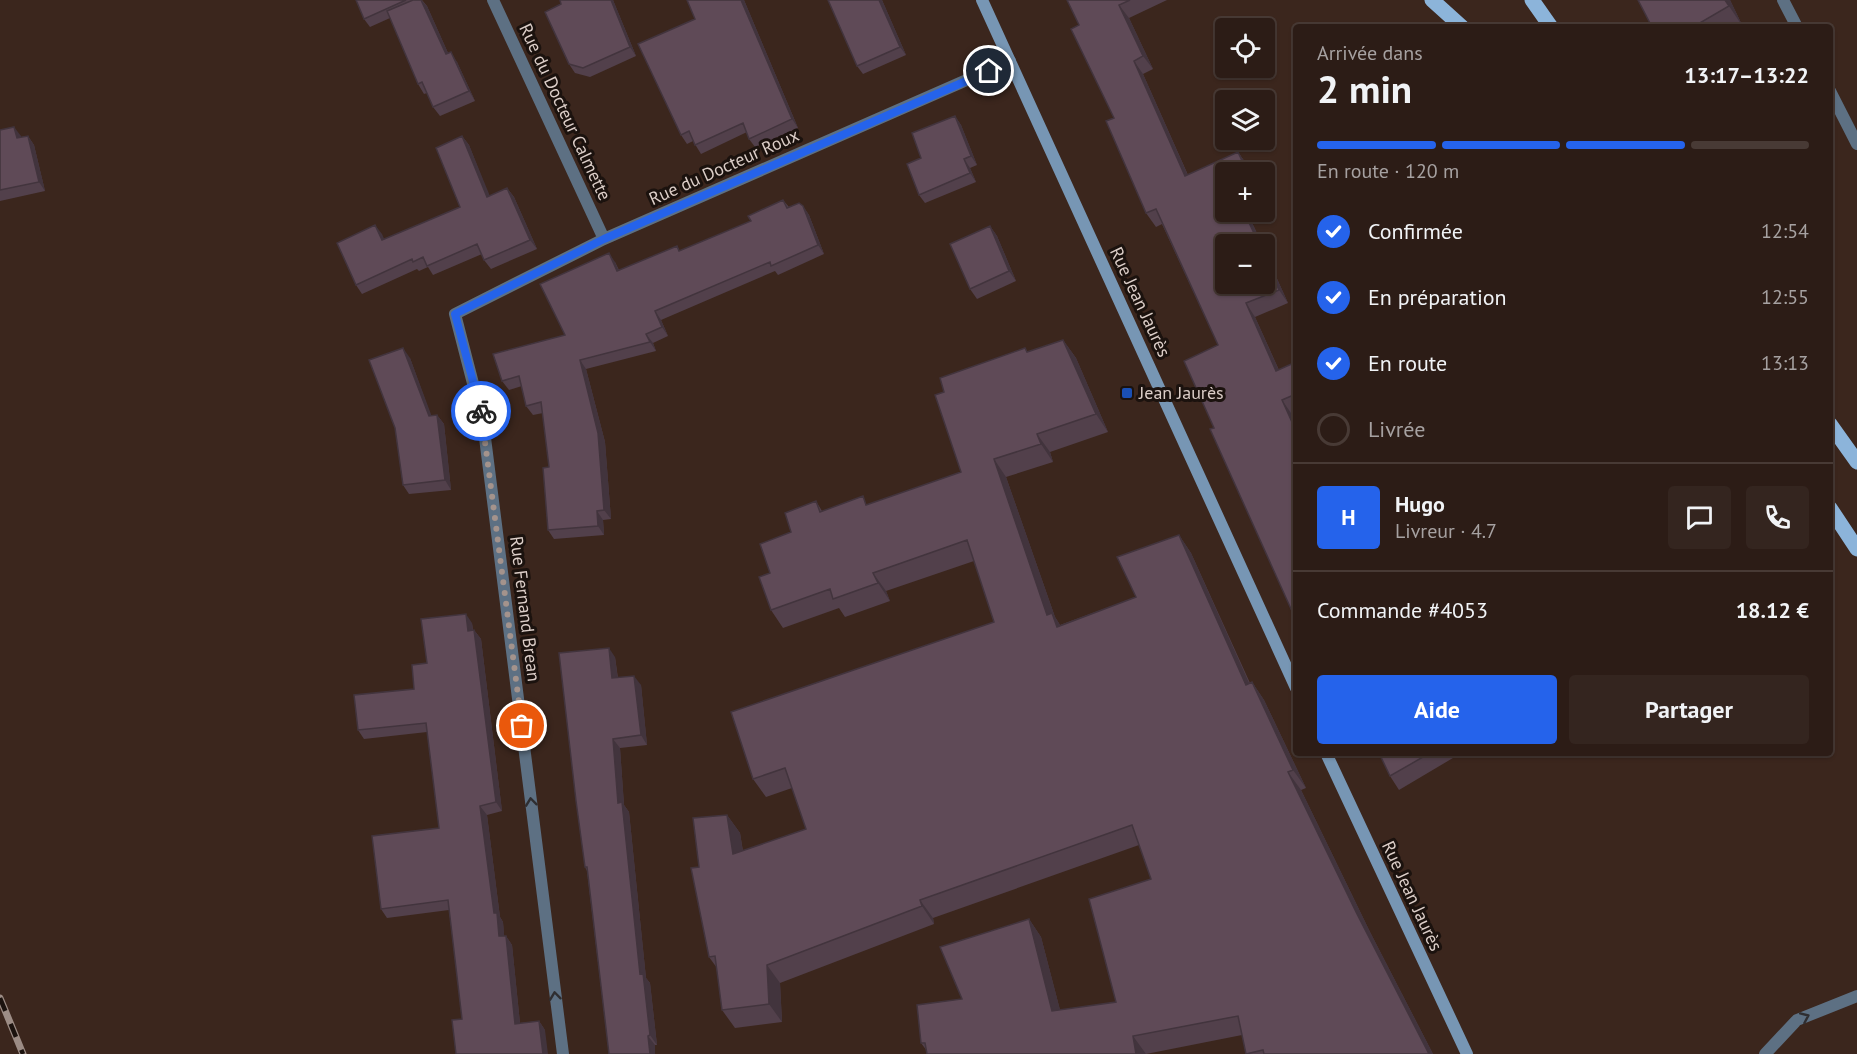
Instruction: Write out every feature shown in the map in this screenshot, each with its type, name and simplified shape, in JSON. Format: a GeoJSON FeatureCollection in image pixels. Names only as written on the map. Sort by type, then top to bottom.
{"type":"FeatureCollection","features":[{"type":"Feature","properties":{"kind":"main road"},"geometry":{"type":"LineString","coordinates":[[1432,0],[1459,24]]}},
{"type":"Feature","properties":{"kind":"main road"},"geometry":{"type":"LineString","coordinates":[[1532,0],[1549,24]]}},
{"type":"Feature","properties":{"kind":"main road"},"geometry":{"type":"LineString","coordinates":[[1833,428],[1857,462]]}},
{"type":"Feature","properties":{"kind":"main road"},"geometry":{"type":"LineString","coordinates":[[1833,513],[1857,549]]}},
{"type":"Feature","properties":{"kind":"street","name":"Rue du Docteur Calmette"},"geometry":{"type":"LineString","coordinates":[[493,0],[604,239]]}},
{"type":"Feature","properties":{"kind":"street","name":"Rue Jean Jaurès"},"geometry":{"type":"LineString","coordinates":[[982,0],[1293,681]]}},
{"type":"Feature","properties":{"kind":"street"},"geometry":{"type":"LineString","coordinates":[[1783,0],[1795,24]]}},
{"type":"Feature","properties":{"kind":"street","name":"Rue du Docteur Roux"},"geometry":{"type":"LineString","coordinates":[[455,314],[604,239],[1010,61]]}},
{"type":"Feature","properties":{"kind":"street"},"geometry":{"type":"LineString","coordinates":[[1833,97],[1857,144]]}},
{"type":"Feature","properties":{"kind":"street","name":"Rue Fernand Brean"},"geometry":{"type":"LineString","coordinates":[[455,314],[483,422],[563,1054]]}},
{"type":"Feature","properties":{"kind":"street","name":"Rue Jean Jaurès"},"geometry":{"type":"LineString","coordinates":[[1327,756],[1467,1054]]}},
{"type":"Feature","properties":{"kind":"street"},"geometry":{"type":"LineString","coordinates":[[1765,1054],[1797,1020],[1857,996]]}},
{"type":"Feature","properties":{"kind":"building"},"geometry":{"type":"Polygon","coordinates":[[[356,0],[406,0],[364,19],[356,0]]]}},
{"type":"Feature","properties":{"kind":"building"},"geometry":{"type":"Polygon","coordinates":[[[413,0],[421,0],[446,54],[451,52],[469,91],[433,107],[422,82],[418,84],[387,11],[413,0]]]}},
{"type":"Feature","properties":{"kind":"building"},"geometry":{"type":"Polygon","coordinates":[[[560,0],[611,0],[630,47],[583,68],[569,64],[545,12],[561,4],[560,0]]]}},
{"type":"Feature","properties":{"kind":"building"},"geometry":{"type":"Polygon","coordinates":[[[687,0],[741,0],[792,119],[749,139],[743,123],[695,145],[689,131],[681,135],[638,44],[695,19],[687,0]]]}},
{"type":"Feature","properties":{"kind":"building"},"geometry":{"type":"Polygon","coordinates":[[[828,0],[879,0],[900,47],[857,66],[828,0]]]}},
{"type":"Feature","properties":{"kind":"building"},"geometry":{"type":"Polygon","coordinates":[[[1067,0],[1130,0],[1119,5],[1143,56],[1134,61],[1185,176],[1215,162],[1215,222],[1249,222],[1254,234],[1215,234],[1215,294],[1269,294],[1246,303],[1276,371],[1293,363],[1293,395],[1282,400],[1293,424],[1293,613],[1210,429],[1214,428],[1184,361],[1218,345],[1156,209],[1146,213],[1106,121],[1114,118],[1071,29],[1079,25],[1067,0]]]}},
{"type":"Feature","properties":{"kind":"building"},"geometry":{"type":"Polygon","coordinates":[[[1638,0],[1725,0],[1729,6],[1698,24],[1650,24],[1638,0]]]}},
{"type":"Feature","properties":{"kind":"building"},"geometry":{"type":"Polygon","coordinates":[[[955,116],[971,156],[964,159],[970,173],[919,195],[907,164],[921,158],[912,133],[955,116]]]}},
{"type":"Feature","properties":{"kind":"building"},"geometry":{"type":"Polygon","coordinates":[[[14,127],[17,138],[28,136],[39,182],[0,190],[0,130],[14,127]]]}},
{"type":"Feature","properties":{"kind":"building"},"geometry":{"type":"Polygon","coordinates":[[[462,136],[487,197],[507,188],[530,240],[484,260],[477,244],[427,266],[423,257],[413,262],[412,259],[356,285],[337,243],[375,225],[382,240],[460,207],[436,148],[462,136]]]}},
{"type":"Feature","properties":{"kind":"building"},"geometry":{"type":"Polygon","coordinates":[[[1238,152],[1242,162],[1216,162],[1238,152]]]}},
{"type":"Feature","properties":{"kind":"building"},"geometry":{"type":"Polygon","coordinates":[[[783,200],[787,208],[799,203],[803,206],[818,245],[771,266],[770,262],[655,311],[662,327],[646,334],[650,342],[580,360],[598,433],[604,510],[597,511],[598,526],[548,530],[543,468],[549,467],[541,402],[526,406],[519,376],[502,381],[493,354],[565,335],[540,284],[609,253],[617,271],[677,246],[679,251],[751,221],[748,216],[783,200]]]}},
{"type":"Feature","properties":{"kind":"building"},"geometry":{"type":"Polygon","coordinates":[[[990,226],[1009,271],[970,289],[950,244],[990,226]]]}},
{"type":"Feature","properties":{"kind":"building"},"geometry":{"type":"Polygon","coordinates":[[[1063,340],[1096,414],[1037,434],[1041,444],[994,459],[1047,615],[1052,613],[1057,627],[1136,597],[1117,557],[1179,535],[1246,685],[1252,682],[1293,770],[1288,772],[1429,1054],[1264,1054],[1263,1050],[1246,1054],[1238,1016],[1133,1036],[1136,1054],[927,1054],[925,1043],[921,1043],[917,1005],[962,999],[940,947],[1029,919],[1052,1011],[1116,1002],[1089,899],[1151,879],[1132,825],[920,900],[922,906],[767,965],[769,1004],[722,1010],[715,956],[709,957],[691,868],[699,867],[693,818],[727,815],[733,854],[806,829],[785,768],[753,779],[731,712],[994,622],[967,540],[873,573],[878,583],[833,599],[830,589],[771,610],[759,577],[770,573],[760,544],[791,532],[785,513],[816,501],[820,512],[863,496],[866,505],[961,472],[935,395],[944,392],[940,378],[1025,348],[1027,352],[1063,340]]]}},
{"type":"Feature","properties":{"kind":"building"},"geometry":{"type":"Polygon","coordinates":[[[403,348],[429,416],[437,415],[445,480],[403,485],[395,428],[369,360],[403,348]]]}},
{"type":"Feature","properties":{"kind":"building"},"geometry":{"type":"Polygon","coordinates":[[[466,614],[468,631],[474,630],[496,802],[480,806],[494,913],[497,913],[499,936],[506,936],[515,1024],[539,1021],[543,1054],[456,1054],[452,1020],[462,1019],[448,900],[381,909],[372,836],[439,828],[426,723],[358,730],[354,695],[414,689],[412,665],[427,663],[421,619],[466,614]]]}},
{"type":"Feature","properties":{"kind":"building"},"geometry":{"type":"Polygon","coordinates":[[[609,648],[612,678],[634,676],[641,735],[613,739],[618,803],[622,802],[640,974],[643,973],[650,1035],[648,1036],[650,1054],[609,1054],[559,653],[609,648]]]}},
{"type":"Feature","properties":{"kind":"building"},"geometry":{"type":"Polygon","coordinates":[[[1380,756],[1425,756],[1390,776],[1380,756]]]}},
{"type":"Feature","properties":{"kind":"railway"},"geometry":{"type":"LineString","coordinates":[[0,998],[23,1054]]}},
{"type":"Feature","properties":{"kind":"way so far"},"geometry":{"type":"LineString","coordinates":[[481,411],[522,726]]}},
{"type":"Feature","properties":{"kind":"place","name":"Jean Jaurès"},"geometry":{"type":"Point","coordinates":[1127,393]}},
{"type":"Feature","properties":{"kind":"route"},"geometry":{"type":"LineString","coordinates":[[481,411],[455,314],[604,239],[989,71]]}}]}
